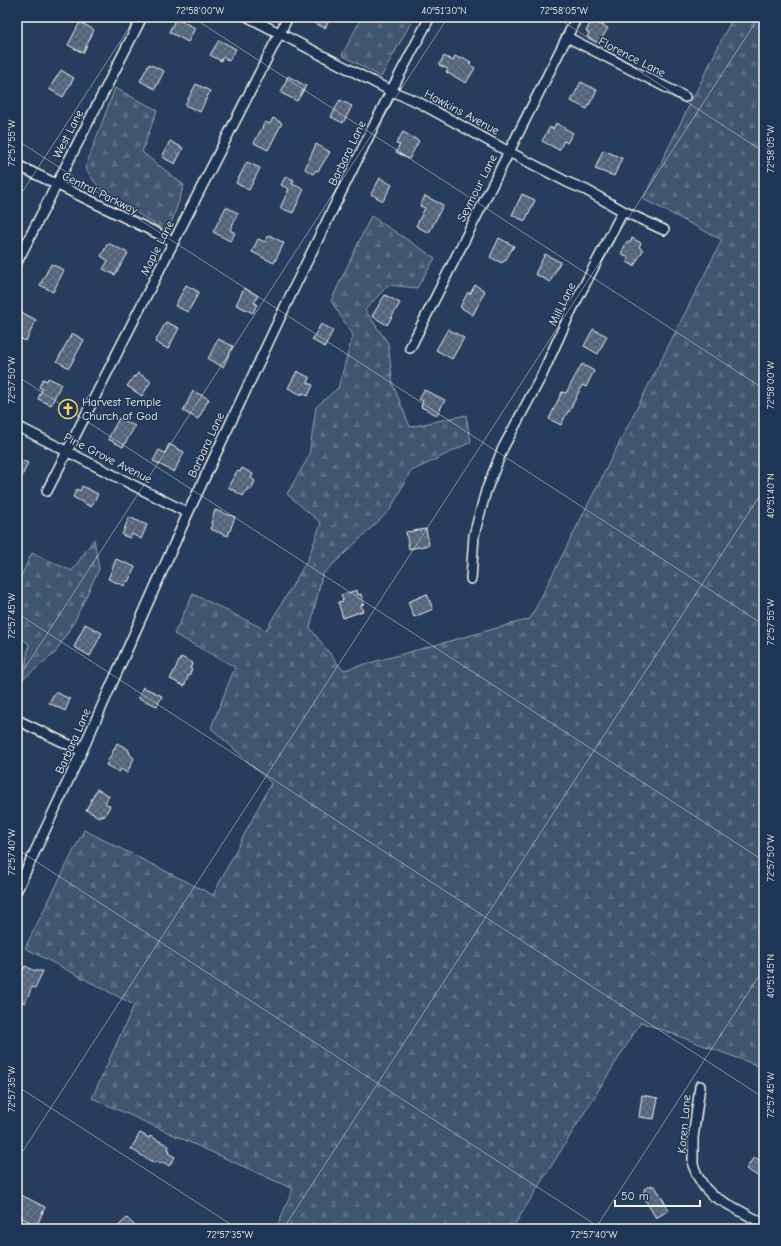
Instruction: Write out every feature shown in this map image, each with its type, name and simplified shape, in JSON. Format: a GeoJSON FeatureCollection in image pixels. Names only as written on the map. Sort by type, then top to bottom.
{"type":"FeatureCollection","features":[{"type":"Feature","properties":{"kind":"street","name":"West Lane"},"geometry":{"type":"LineString","coordinates":[[17,262],[142,17]]}},
{"type":"Feature","properties":{"kind":"street","name":"Hawkins Avenue"},"geometry":{"type":"LineString","coordinates":[[248,17],[391,91],[424,105],[509,152],[569,183],[586,190],[623,211],[664,230]]}},
{"type":"Feature","properties":{"kind":"street","name":"Maple Lane"},"geometry":{"type":"LineString","coordinates":[[47,491],[288,17]]}},
{"type":"Feature","properties":{"kind":"street","name":"Barbara Lane"},"geometry":{"type":"LineString","coordinates":[[17,890],[82,751],[188,513],[292,290],[391,91],[430,17]]}},
{"type":"Feature","properties":{"kind":"street","name":"Seymour Lane"},"geometry":{"type":"LineString","coordinates":[[410,348],[577,17]]}},
{"type":"Feature","properties":{"kind":"street","name":"Florence Lane"},"geometry":{"type":"LineString","coordinates":[[567,37],[686,97]]}},
{"type":"Feature","properties":{"kind":"street","name":"Central Parkway"},"geometry":{"type":"LineString","coordinates":[[17,165],[174,241]]}},
{"type":"Feature","properties":{"kind":"street","name":"Mill Lane"},"geometry":{"type":"LineString","coordinates":[[471,579],[474,535],[486,491],[503,448],[623,211]]}},
{"type":"Feature","properties":{"kind":"street","name":"Pine Grove Avenue"},"geometry":{"type":"LineString","coordinates":[[17,426],[67,450],[188,513]]}},
{"type":"Feature","properties":{"kind":"street"},"geometry":{"type":"LineString","coordinates":[[17,720],[82,751]]}},
{"type":"Feature","properties":{"kind":"street","name":"Koren Lane"},"geometry":{"type":"LineString","coordinates":[[700,1086],[693,1138],[693,1165],[698,1177],[705,1188],[713,1196],[764,1224]]}},
{"type":"Feature","properties":{"kind":"green space"},"geometry":{"type":"Polygon","coordinates":[[[362,17],[414,17],[381,77],[342,55],[362,17]]]}},
{"type":"Feature","properties":{"kind":"green space"},"geometry":{"type":"Polygon","coordinates":[[[733,17],[764,17],[764,1068],[641,1022],[512,1229],[276,1229],[293,1189],[92,1098],[134,1005],[25,948],[84,830],[213,895],[271,783],[211,728],[235,667],[174,634],[193,594],[266,630],[308,559],[321,523],[287,494],[309,456],[316,407],[338,388],[353,335],[331,301],[371,216],[435,258],[417,288],[388,285],[365,310],[388,343],[393,385],[410,427],[466,415],[471,442],[410,472],[390,510],[322,575],[310,628],[344,670],[530,619],[722,240],[643,199],[733,17]]]}},
{"type":"Feature","properties":{"kind":"green space"},"geometry":{"type":"Polygon","coordinates":[[[115,88],[157,110],[142,152],[184,185],[168,233],[100,189],[85,168],[115,88]]]}},
{"type":"Feature","properties":{"kind":"green space"},"geometry":{"type":"Polygon","coordinates":[[[94,539],[99,569],[74,622],[55,653],[23,679],[29,644],[17,634],[17,584],[32,553],[72,571],[94,539]]]}},
{"type":"Feature","properties":{"kind":"building"},"geometry":{"type":"Polygon","coordinates":[[[302,17],[331,17],[325,28],[302,17]]]}},
{"type":"Feature","properties":{"kind":"building"},"geometry":{"type":"Polygon","coordinates":[[[176,18],[195,28],[188,42],[169,32],[176,18]]]}},
{"type":"Feature","properties":{"kind":"building"},"geometry":{"type":"Polygon","coordinates":[[[80,22],[94,30],[83,53],[68,45],[80,22]]]}},
{"type":"Feature","properties":{"kind":"building"},"geometry":{"type":"Polygon","coordinates":[[[591,22],[594,24],[595,22],[608,28],[599,43],[587,37],[589,33],[586,31],[591,22]]]}},
{"type":"Feature","properties":{"kind":"building"},"geometry":{"type":"Polygon","coordinates":[[[219,40],[236,49],[229,61],[223,57],[221,61],[210,55],[219,40]]]}},
{"type":"Feature","properties":{"kind":"building"},"geometry":{"type":"Polygon","coordinates":[[[444,56],[453,61],[455,56],[461,59],[462,57],[471,62],[469,64],[475,68],[466,83],[446,72],[448,69],[439,65],[444,56]]]}},
{"type":"Feature","properties":{"kind":"building"},"geometry":{"type":"Polygon","coordinates":[[[149,64],[164,71],[155,89],[140,81],[149,64]]]}},
{"type":"Feature","properties":{"kind":"building"},"geometry":{"type":"Polygon","coordinates":[[[61,70],[74,78],[63,97],[49,89],[61,70]]]}},
{"type":"Feature","properties":{"kind":"building"},"geometry":{"type":"Polygon","coordinates":[[[288,76],[306,86],[297,101],[281,93],[288,76]]]}},
{"type":"Feature","properties":{"kind":"building"},"geometry":{"type":"Polygon","coordinates":[[[581,82],[597,90],[587,109],[571,101],[581,82]]]}},
{"type":"Feature","properties":{"kind":"building"},"geometry":{"type":"Polygon","coordinates":[[[196,84],[210,91],[200,112],[185,105],[196,84]]]}},
{"type":"Feature","properties":{"kind":"building"},"geometry":{"type":"Polygon","coordinates":[[[340,100],[352,106],[343,123],[331,117],[340,100]]]}},
{"type":"Feature","properties":{"kind":"building"},"geometry":{"type":"Polygon","coordinates":[[[273,118],[282,123],[268,150],[254,143],[265,122],[270,124],[273,118]]]}},
{"type":"Feature","properties":{"kind":"building"},"geometry":{"type":"Polygon","coordinates":[[[556,123],[573,133],[567,143],[564,141],[559,150],[542,141],[550,127],[553,129],[556,123]]]}},
{"type":"Feature","properties":{"kind":"building"},"geometry":{"type":"Polygon","coordinates":[[[403,132],[419,141],[409,159],[396,152],[400,145],[396,144],[403,132]]]}},
{"type":"Feature","properties":{"kind":"building"},"geometry":{"type":"Polygon","coordinates":[[[170,141],[183,148],[175,164],[162,157],[170,141]]]}},
{"type":"Feature","properties":{"kind":"building"},"geometry":{"type":"Polygon","coordinates":[[[316,144],[330,152],[318,171],[316,170],[313,174],[305,169],[316,144]]]}},
{"type":"Feature","properties":{"kind":"building"},"geometry":{"type":"Polygon","coordinates":[[[603,150],[622,158],[614,176],[595,169],[603,150]]]}},
{"type":"Feature","properties":{"kind":"building"},"geometry":{"type":"Polygon","coordinates":[[[247,162],[260,168],[249,190],[236,183],[247,162]]]}},
{"type":"Feature","properties":{"kind":"building"},"geometry":{"type":"Polygon","coordinates":[[[286,176],[294,180],[292,184],[304,189],[293,213],[280,208],[289,189],[281,185],[286,176]]]}},
{"type":"Feature","properties":{"kind":"building"},"geometry":{"type":"Polygon","coordinates":[[[380,178],[392,185],[383,201],[371,194],[380,178]]]}},
{"type":"Feature","properties":{"kind":"building"},"geometry":{"type":"Polygon","coordinates":[[[522,194],[535,200],[525,221],[512,215],[522,194]]]}},
{"type":"Feature","properties":{"kind":"building"},"geometry":{"type":"Polygon","coordinates":[[[425,196],[443,205],[429,233],[416,226],[425,208],[420,206],[425,196]]]}},
{"type":"Feature","properties":{"kind":"building"},"geometry":{"type":"Polygon","coordinates":[[[226,207],[238,213],[230,230],[235,233],[230,241],[213,232],[226,207]]]}},
{"type":"Feature","properties":{"kind":"building"},"geometry":{"type":"Polygon","coordinates":[[[269,235],[284,243],[274,263],[252,252],[258,239],[265,242],[269,235]]]}},
{"type":"Feature","properties":{"kind":"building"},"geometry":{"type":"Polygon","coordinates":[[[499,238],[514,246],[505,261],[502,263],[490,257],[499,238]]]}},
{"type":"Feature","properties":{"kind":"building"},"geometry":{"type":"Polygon","coordinates":[[[632,238],[641,243],[639,247],[643,250],[634,266],[627,262],[629,258],[621,254],[627,241],[630,243],[632,238]]]}},
{"type":"Feature","properties":{"kind":"building"},"geometry":{"type":"Polygon","coordinates":[[[108,243],[128,253],[115,275],[103,269],[108,261],[101,256],[108,243]]]}},
{"type":"Feature","properties":{"kind":"building"},"geometry":{"type":"Polygon","coordinates":[[[545,254],[560,262],[550,282],[535,274],[545,254]]]}},
{"type":"Feature","properties":{"kind":"building"},"geometry":{"type":"Polygon","coordinates":[[[51,264],[64,270],[53,292],[40,285],[51,264]]]}},
{"type":"Feature","properties":{"kind":"building"},"geometry":{"type":"Polygon","coordinates":[[[186,285],[199,292],[188,312],[175,306],[186,285]]]}},
{"type":"Feature","properties":{"kind":"building"},"geometry":{"type":"Polygon","coordinates":[[[475,285],[485,291],[473,315],[460,307],[468,292],[470,294],[475,285]]]}},
{"type":"Feature","properties":{"kind":"building"},"geometry":{"type":"Polygon","coordinates":[[[244,288],[258,296],[254,303],[257,304],[253,313],[236,305],[244,288]]]}},
{"type":"Feature","properties":{"kind":"building"},"geometry":{"type":"Polygon","coordinates":[[[385,295],[400,303],[387,325],[372,316],[385,295]]]}},
{"type":"Feature","properties":{"kind":"building"},"geometry":{"type":"Polygon","coordinates":[[[21,312],[36,320],[26,341],[17,337],[17,320],[21,312]]]}},
{"type":"Feature","properties":{"kind":"building"},"geometry":{"type":"Polygon","coordinates":[[[166,322],[179,328],[168,349],[155,342],[166,322]]]}},
{"type":"Feature","properties":{"kind":"building"},"geometry":{"type":"Polygon","coordinates":[[[321,324],[333,330],[325,347],[312,340],[321,324]]]}},
{"type":"Feature","properties":{"kind":"building"},"geometry":{"type":"Polygon","coordinates":[[[448,329],[464,338],[452,359],[436,350],[448,329]]]}},
{"type":"Feature","properties":{"kind":"building"},"geometry":{"type":"Polygon","coordinates":[[[593,329],[607,336],[598,354],[584,346],[593,329]]]}},
{"type":"Feature","properties":{"kind":"building"},"geometry":{"type":"Polygon","coordinates":[[[72,333],[84,340],[69,368],[57,361],[72,333]]]}},
{"type":"Feature","properties":{"kind":"building"},"geometry":{"type":"Polygon","coordinates":[[[218,339],[233,346],[223,367],[208,359],[218,339]]]}},
{"type":"Feature","properties":{"kind":"building"},"geometry":{"type":"Polygon","coordinates":[[[582,364],[594,371],[586,387],[582,385],[561,425],[549,419],[562,392],[566,393],[582,364]]]}},
{"type":"Feature","properties":{"kind":"building"},"geometry":{"type":"Polygon","coordinates":[[[297,371],[310,378],[308,383],[313,385],[308,396],[302,393],[302,395],[288,388],[297,371]]]}},
{"type":"Feature","properties":{"kind":"building"},"geometry":{"type":"Polygon","coordinates":[[[138,373],[151,381],[142,396],[127,386],[138,373]]]}},
{"type":"Feature","properties":{"kind":"building"},"geometry":{"type":"Polygon","coordinates":[[[48,378],[61,384],[51,405],[38,399],[42,389],[39,387],[43,379],[47,381],[48,378]]]}},
{"type":"Feature","properties":{"kind":"building"},"geometry":{"type":"Polygon","coordinates":[[[424,390],[445,400],[437,415],[421,407],[423,401],[419,399],[424,390]]]}},
{"type":"Feature","properties":{"kind":"building"},"geometry":{"type":"Polygon","coordinates":[[[193,391],[209,399],[198,419],[183,411],[193,391]]]}},
{"type":"Feature","properties":{"kind":"building"},"geometry":{"type":"Polygon","coordinates":[[[119,418],[135,426],[123,447],[108,439],[119,418]]]}},
{"type":"Feature","properties":{"kind":"building"},"geometry":{"type":"Polygon","coordinates":[[[169,444],[184,452],[174,472],[153,461],[159,450],[165,453],[169,444]]]}},
{"type":"Feature","properties":{"kind":"building"},"geometry":{"type":"Polygon","coordinates":[[[17,458],[28,463],[17,487],[17,458]]]}},
{"type":"Feature","properties":{"kind":"building"},"geometry":{"type":"Polygon","coordinates":[[[242,468],[253,474],[251,478],[255,481],[251,490],[248,488],[243,496],[228,487],[237,471],[240,472],[242,468]]]}},
{"type":"Feature","properties":{"kind":"building"},"geometry":{"type":"Polygon","coordinates":[[[82,486],[98,494],[91,507],[73,497],[77,489],[80,491],[82,486]]]}},
{"type":"Feature","properties":{"kind":"building"},"geometry":{"type":"Polygon","coordinates":[[[215,510],[235,517],[228,536],[210,529],[215,510]]]}},
{"type":"Feature","properties":{"kind":"building"},"geometry":{"type":"Polygon","coordinates":[[[129,517],[147,525],[141,539],[132,534],[130,538],[122,535],[129,517]]]}},
{"type":"Feature","properties":{"kind":"building"},"geometry":{"type":"Polygon","coordinates":[[[426,529],[429,545],[409,549],[406,532],[426,529]]]}},
{"type":"Feature","properties":{"kind":"building"},"geometry":{"type":"Polygon","coordinates":[[[116,559],[135,567],[128,582],[126,581],[124,586],[108,579],[116,559]]]}},
{"type":"Feature","properties":{"kind":"building"},"geometry":{"type":"Polygon","coordinates":[[[357,590],[358,595],[361,594],[364,604],[361,605],[363,611],[343,618],[338,602],[343,601],[341,595],[357,590]]]}},
{"type":"Feature","properties":{"kind":"building"},"geometry":{"type":"Polygon","coordinates":[[[427,594],[433,609],[414,617],[408,602],[427,594]]]}},
{"type":"Feature","properties":{"kind":"building"},"geometry":{"type":"Polygon","coordinates":[[[85,624],[102,633],[90,656],[74,647],[85,624]]]}},
{"type":"Feature","properties":{"kind":"building"},"geometry":{"type":"Polygon","coordinates":[[[181,657],[193,663],[190,668],[192,669],[184,686],[170,679],[181,657]]]}},
{"type":"Feature","properties":{"kind":"building"},"geometry":{"type":"Polygon","coordinates":[[[143,687],[162,696],[157,706],[138,698],[143,687]]]}},
{"type":"Feature","properties":{"kind":"building"},"geometry":{"type":"Polygon","coordinates":[[[55,692],[70,699],[65,711],[49,703],[55,692]]]}},
{"type":"Feature","properties":{"kind":"building"},"geometry":{"type":"Polygon","coordinates":[[[117,743],[128,749],[131,756],[134,758],[127,773],[121,769],[119,772],[106,765],[117,743]]]}},
{"type":"Feature","properties":{"kind":"building"},"geometry":{"type":"Polygon","coordinates":[[[97,789],[109,796],[105,803],[110,806],[104,817],[100,815],[99,817],[86,810],[97,789]]]}},
{"type":"Feature","properties":{"kind":"building"},"geometry":{"type":"Polygon","coordinates":[[[25,966],[35,971],[43,971],[35,988],[32,987],[25,1003],[17,1000],[17,983],[25,966]]]}},
{"type":"Feature","properties":{"kind":"building"},"geometry":{"type":"Polygon","coordinates":[[[642,1095],[658,1098],[654,1119],[639,1117],[642,1095]]]}},
{"type":"Feature","properties":{"kind":"building"},"geometry":{"type":"Polygon","coordinates":[[[140,1133],[149,1138],[150,1136],[169,1146],[168,1149],[170,1150],[168,1153],[175,1157],[169,1166],[163,1162],[161,1164],[155,1161],[154,1163],[131,1149],[140,1133]]]}},
{"type":"Feature","properties":{"kind":"building"},"geometry":{"type":"Polygon","coordinates":[[[754,1157],[764,1163],[764,1180],[746,1169],[754,1157]]]}},
{"type":"Feature","properties":{"kind":"building"},"geometry":{"type":"Polygon","coordinates":[[[652,1185],[653,1187],[655,1186],[669,1210],[656,1218],[641,1193],[645,1191],[644,1189],[652,1185]]]}},
{"type":"Feature","properties":{"kind":"building"},"geometry":{"type":"Polygon","coordinates":[[[21,1195],[45,1207],[37,1225],[17,1216],[17,1204],[21,1195]]]}},
{"type":"Feature","properties":{"kind":"building"},"geometry":{"type":"Polygon","coordinates":[[[127,1218],[138,1229],[115,1229],[127,1218]]]}},
{"type":"Feature","properties":{"kind":"place","name":"Harvest Temple Church of God"},"geometry":{"type":"Point","coordinates":[68,409]}}]}
